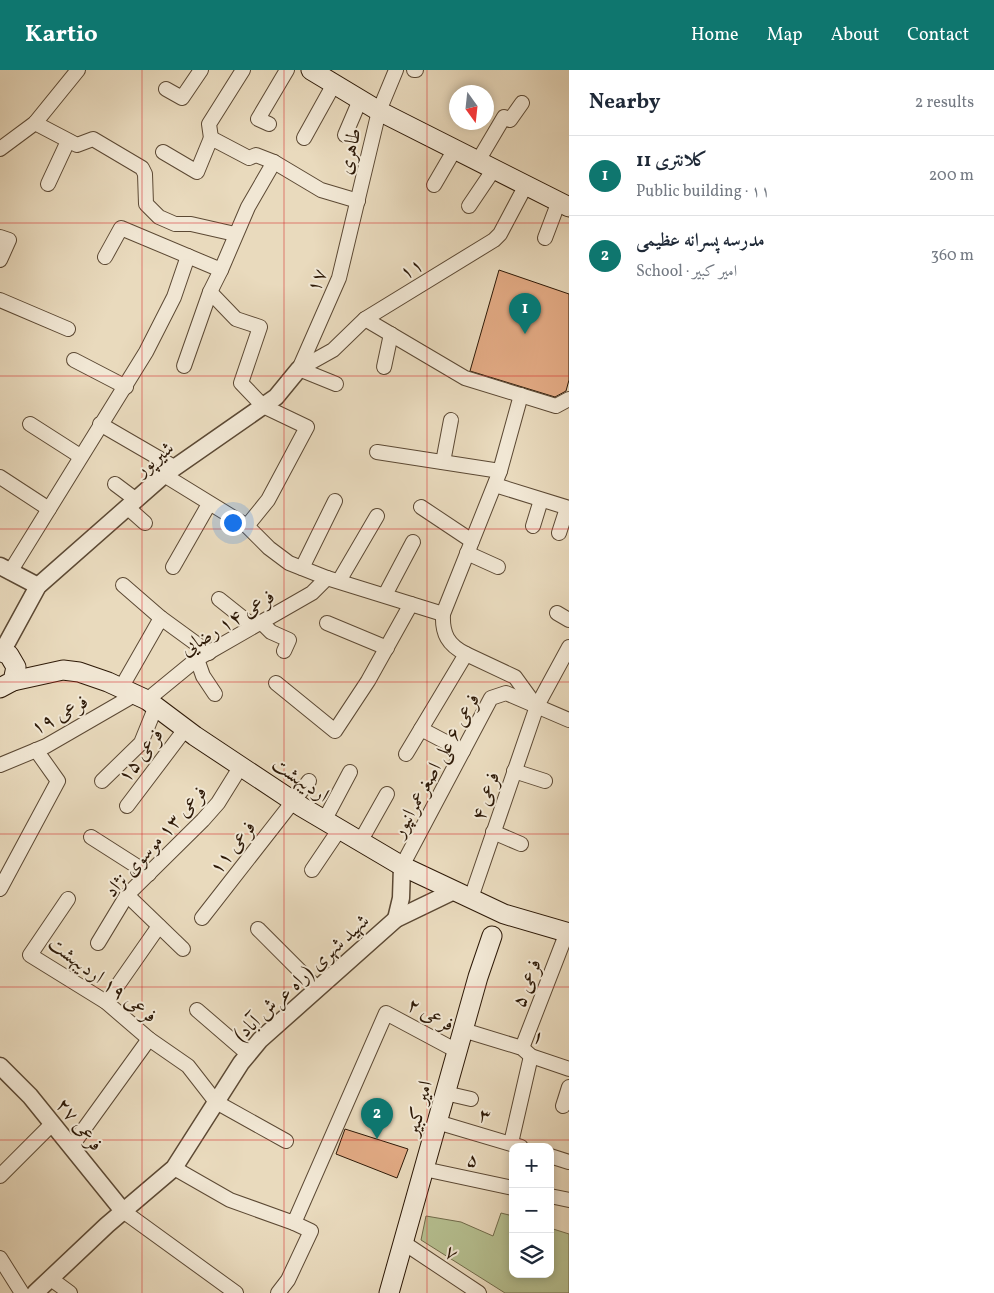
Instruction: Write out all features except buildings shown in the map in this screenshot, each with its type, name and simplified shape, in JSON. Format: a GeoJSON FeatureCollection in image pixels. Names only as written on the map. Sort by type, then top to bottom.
{"type":"FeatureCollection","features":[{"type":"Feature","properties":{"kind":"main road"},"geometry":{"type":"LineString","coordinates":[[323,75],[379,112],[564,204]]}},
{"type":"Feature","properties":{"kind":"main road"},"geometry":{"type":"LineString","coordinates":[[5,654],[63,670]]}},
{"type":"Feature","properties":{"kind":"main road","name":"اردیبهشت"},"geometry":{"type":"LineString","coordinates":[[5,654],[16,667],[6,684]]}},
{"type":"Feature","properties":{"kind":"main road","name":"اردیبهشت"},"geometry":{"type":"LineString","coordinates":[[6,684],[63,670],[96,677],[140,697],[294,802],[402,866],[504,914],[568,933]]}},
{"type":"Feature","properties":{"kind":"main road"},"geometry":{"type":"LineString","coordinates":[[468,897],[488,920],[492,936],[506,924],[524,920]]}},
{"type":"Feature","properties":{"kind":"main road","name":"امیر کبیر"},"geometry":{"type":"LineString","coordinates":[[390,1293],[484,954],[492,936]]}},
{"type":"Feature","properties":{"kind":"street"},"geometry":{"type":"LineString","coordinates":[[166,89],[182,98],[201,70]]}},
{"type":"Feature","properties":{"kind":"street"},"geometry":{"type":"LineString","coordinates":[[163,152],[197,172],[211,138],[209,124],[243,70]]}},
{"type":"Feature","properties":{"kind":"street"},"geometry":{"type":"LineString","coordinates":[[269,124],[258,119],[287,70]]}},
{"type":"Feature","properties":{"kind":"street","name":"طاهری"},"geometry":{"type":"LineString","coordinates":[[358,201],[379,112],[396,70]]}},
{"type":"Feature","properties":{"kind":"street"},"geometry":{"type":"LineString","coordinates":[[0,149],[35,123],[71,72]]}},
{"type":"Feature","properties":{"kind":"street"},"geometry":{"type":"LineString","coordinates":[[304,138],[323,75]]}},
{"type":"Feature","properties":{"kind":"street"},"geometry":{"type":"LineString","coordinates":[[345,136],[360,100]]}},
{"type":"Feature","properties":{"kind":"street"},"geometry":{"type":"LineString","coordinates":[[469,206],[504,117],[510,120],[522,103]]}},
{"type":"Feature","properties":{"kind":"street"},"geometry":{"type":"LineString","coordinates":[[35,123],[77,145],[92,139],[142,168],[145,174],[146,204],[159,217],[175,224],[192,224],[235,234]]}},
{"type":"Feature","properties":{"kind":"street"},"geometry":{"type":"LineString","coordinates":[[211,138],[249,158],[256,155],[274,162],[321,190],[358,201]]}},
{"type":"Feature","properties":{"kind":"street"},"geometry":{"type":"LineString","coordinates":[[48,184],[68,141]]}},
{"type":"Feature","properties":{"kind":"street"},"geometry":{"type":"LineString","coordinates":[[434,185],[455,149]]}},
{"type":"Feature","properties":{"kind":"street"},"geometry":{"type":"LineString","coordinates":[[184,366],[210,292],[235,234],[274,162]]}},
{"type":"Feature","properties":{"kind":"street","name":"۱۱"},"geometry":{"type":"LineString","coordinates":[[298,369],[333,350],[365,319],[494,240],[500,234],[526,185]]}},
{"type":"Feature","properties":{"kind":"street","name":"۱۷"},"geometry":{"type":"LineString","coordinates":[[298,369],[340,278],[358,201]]}},
{"type":"Feature","properties":{"kind":"street"},"geometry":{"type":"LineString","coordinates":[[545,238],[564,204]]}},
{"type":"Feature","properties":{"kind":"street"},"geometry":{"type":"LineString","coordinates":[[105,257],[121,228],[221,270]]}},
{"type":"Feature","properties":{"kind":"street"},"geometry":{"type":"LineString","coordinates":[[0,236],[9,240],[0,260]]}},
{"type":"Feature","properties":{"kind":"street"},"geometry":{"type":"LineString","coordinates":[[38,586],[5,569],[49,509],[100,424],[126,387],[174,297],[188,256]]}},
{"type":"Feature","properties":{"kind":"street"},"geometry":{"type":"LineString","coordinates":[[210,292],[236,319],[260,327],[241,383],[263,406],[307,427],[268,500],[248,526]]}},
{"type":"Feature","properties":{"kind":"street"},"geometry":{"type":"LineString","coordinates":[[0,300],[68,329]]}},
{"type":"Feature","properties":{"kind":"street"},"geometry":{"type":"LineString","coordinates":[[365,319],[465,378],[556,406],[569,399]]}},
{"type":"Feature","properties":{"kind":"street"},"geometry":{"type":"LineString","coordinates":[[384,367],[391,334]]}},
{"type":"Feature","properties":{"kind":"street"},"geometry":{"type":"LineString","coordinates":[[74,360],[126,387]]}},
{"type":"Feature","properties":{"kind":"street"},"geometry":{"type":"LineString","coordinates":[[298,369],[336,384]]}},
{"type":"Feature","properties":{"kind":"street","name":"شیرپور"},"geometry":{"type":"LineString","coordinates":[[5,654],[38,586],[169,471],[276,397],[298,369]]}},
{"type":"Feature","properties":{"kind":"street"},"geometry":{"type":"LineString","coordinates":[[521,395],[500,471],[443,614],[442,627],[446,639],[455,648],[515,677],[537,706]]}},
{"type":"Feature","properties":{"kind":"street"},"geometry":{"type":"LineString","coordinates":[[443,462],[451,420]]}},
{"type":"Feature","properties":{"kind":"street"},"geometry":{"type":"LineString","coordinates":[[30,424],[80,456]]}},
{"type":"Feature","properties":{"kind":"street"},"geometry":{"type":"LineString","coordinates":[[100,424],[169,471],[209,504],[248,526],[269,548],[289,563],[333,580],[443,614]]}},
{"type":"Feature","properties":{"kind":"street"},"geometry":{"type":"LineString","coordinates":[[378,452],[500,471]]}},
{"type":"Feature","properties":{"kind":"street"},"geometry":{"type":"LineString","coordinates":[[0,477],[49,509]]}},
{"type":"Feature","properties":{"kind":"street"},"geometry":{"type":"LineString","coordinates":[[115,484],[145,523]]}},
{"type":"Feature","properties":{"kind":"street"},"geometry":{"type":"LineString","coordinates":[[495,485],[568,508],[559,533]]}},
{"type":"Feature","properties":{"kind":"street"},"geometry":{"type":"LineString","coordinates":[[533,526],[541,500]]}},
{"type":"Feature","properties":{"kind":"street"},"geometry":{"type":"LineString","coordinates":[[302,568],[335,501]]}},
{"type":"Feature","properties":{"kind":"street"},"geometry":{"type":"LineString","coordinates":[[173,567],[209,504]]}},
{"type":"Feature","properties":{"kind":"street"},"geometry":{"type":"LineString","coordinates":[[422,506],[470,547],[498,567]]}},
{"type":"Feature","properties":{"kind":"street","name":"فرعی ۱۴ رضایی"},"geometry":{"type":"LineString","coordinates":[[140,697],[203,656],[333,580],[377,516]]}},
{"type":"Feature","properties":{"kind":"street"},"geometry":{"type":"LineString","coordinates":[[385,595],[413,542]]}},
{"type":"Feature","properties":{"kind":"street"},"geometry":{"type":"LineString","coordinates":[[123,585],[203,656],[203,676],[215,694]]}},
{"type":"Feature","properties":{"kind":"street"},"geometry":{"type":"LineString","coordinates":[[219,599],[257,624],[289,640],[284,651]]}},
{"type":"Feature","properties":{"kind":"street"},"geometry":{"type":"LineString","coordinates":[[276,683],[335,731],[368,681],[411,604]]}},
{"type":"Feature","properties":{"kind":"street"},"geometry":{"type":"LineString","coordinates":[[102,781],[141,743],[140,697],[161,618]]}},
{"type":"Feature","properties":{"kind":"street"},"geometry":{"type":"LineString","coordinates":[[327,623],[387,648]]}},
{"type":"Feature","properties":{"kind":"street","name":"فرعی ۴"},"geometry":{"type":"LineString","coordinates":[[468,897],[537,706],[569,647]]}},
{"type":"Feature","properties":{"kind":"street"},"geometry":{"type":"LineString","coordinates":[[406,754],[466,654]]}},
{"type":"Feature","properties":{"kind":"street","name":"فرعی ۶ علی اصغرعمرانپور"},"geometry":{"type":"LineString","coordinates":[[402,866],[492,698],[506,693],[569,720]]}},
{"type":"Feature","properties":{"kind":"street","name":"فرعی ۱۹"},"geometry":{"type":"LineString","coordinates":[[0,765],[36,750],[140,697]]}},
{"type":"Feature","properties":{"kind":"street","name":"فرعی ۱۵"},"geometry":{"type":"LineString","coordinates":[[127,806],[186,728]]}},
{"type":"Feature","properties":{"kind":"street"},"geometry":{"type":"LineString","coordinates":[[421,729],[463,751]]}},
{"type":"Feature","properties":{"kind":"street"},"geometry":{"type":"LineString","coordinates":[[0,889],[58,781],[36,750]]}},
{"type":"Feature","properties":{"kind":"street","name":"فرعی ۱‍۳ موسوی نژاد"},"geometry":{"type":"LineString","coordinates":[[98,942],[128,895],[204,820],[218,803],[241,766]]}},
{"type":"Feature","properties":{"kind":"street"},"geometry":{"type":"LineString","coordinates":[[514,771],[546,781]]}},
{"type":"Feature","properties":{"kind":"street"},"geometry":{"type":"LineString","coordinates":[[312,870],[332,826],[350,772]]}},
{"type":"Feature","properties":{"kind":"street","name":"فرعی ۱۱"},"geometry":{"type":"LineString","coordinates":[[202,918],[309,781]]}},
{"type":"Feature","properties":{"kind":"street"},"geometry":{"type":"LineString","coordinates":[[360,842],[387,794]]}},
{"type":"Feature","properties":{"kind":"street"},"geometry":{"type":"LineString","coordinates":[[493,832],[521,844]]}},
{"type":"Feature","properties":{"kind":"street"},"geometry":{"type":"LineString","coordinates":[[91,837],[149,874]]}},
{"type":"Feature","properties":{"kind":"street"},"geometry":{"type":"LineString","coordinates":[[396,918],[402,898],[402,866]]}},
{"type":"Feature","properties":{"kind":"street"},"geometry":{"type":"LineString","coordinates":[[128,895],[183,949]]}},
{"type":"Feature","properties":{"kind":"street","name":"شهید شهری (راه عرش آباد)"},"geometry":{"type":"LineString","coordinates":[[35,1293],[123,1211],[174,1168],[248,1054],[317,988],[396,918],[468,897]]}},
{"type":"Feature","properties":{"kind":"street","name":"فرعی ۱۹ اردیبهشت"},"geometry":{"type":"LineString","coordinates":[[68,898],[30,955],[106,1002],[149,1039],[188,1066],[216,1102]]}},
{"type":"Feature","properties":{"kind":"street"},"geometry":{"type":"LineString","coordinates":[[106,1002],[159,926]]}},
{"type":"Feature","properties":{"kind":"street"},"geometry":{"type":"LineString","coordinates":[[258,928],[317,988]]}},
{"type":"Feature","properties":{"kind":"street","name":"فرعی ۵"},"geometry":{"type":"LineString","coordinates":[[516,1143],[526,1052],[568,933]]}},
{"type":"Feature","properties":{"kind":"street"},"geometry":{"type":"LineString","coordinates":[[196,1010],[248,1054]]}},
{"type":"Feature","properties":{"kind":"street","name":"فرعی ۲"},"geometry":{"type":"LineString","coordinates":[[294,1223],[386,1013],[457,1051]]}},
{"type":"Feature","properties":{"kind":"street","name":"۱"},"geometry":{"type":"LineString","coordinates":[[463,1030],[569,1069]]}},
{"type":"Feature","properties":{"kind":"street"},"geometry":{"type":"LineString","coordinates":[[71,1147],[149,1039]]}},
{"type":"Feature","properties":{"kind":"street","name":"فرعی ۲۷"},"geometry":{"type":"LineString","coordinates":[[0,1066],[30,1096],[123,1211]]}},
{"type":"Feature","properties":{"kind":"street"},"geometry":{"type":"LineString","coordinates":[[563,1106],[569,1087]]}},
{"type":"Feature","properties":{"kind":"street"},"geometry":{"type":"LineString","coordinates":[[445,1093],[470,1099]]}},
{"type":"Feature","properties":{"kind":"street"},"geometry":{"type":"LineString","coordinates":[[216,1102],[286,1141]]}},
{"type":"Feature","properties":{"kind":"street","name":"۳"},"geometry":{"type":"LineString","coordinates":[[437,1122],[509,1143]]}},
{"type":"Feature","properties":{"kind":"street"},"geometry":{"type":"LineString","coordinates":[[0,1176],[52,1124]]}},
{"type":"Feature","properties":{"kind":"street"},"geometry":{"type":"LineString","coordinates":[[554,1157],[569,1162]]}},
{"type":"Feature","properties":{"kind":"street"},"geometry":{"type":"LineString","coordinates":[[174,1168],[230,1200],[311,1231],[288,1280],[278,1293]]}},
{"type":"Feature","properties":{"kind":"street","name":"۵"},"geometry":{"type":"LineString","coordinates":[[424,1169],[509,1187]]}},
{"type":"Feature","properties":{"kind":"street"},"geometry":{"type":"LineString","coordinates":[[554,1197],[569,1200]]}},
{"type":"Feature","properties":{"kind":"street"},"geometry":{"type":"LineString","coordinates":[[123,1211],[236,1293]]}},
{"type":"Feature","properties":{"kind":"street","name":"۷"},"geometry":{"type":"LineString","coordinates":[[404,1243],[479,1293]]}},
{"type":"Feature","properties":{"kind":"street"},"geometry":{"type":"LineString","coordinates":[[0,1258],[22,1293]]}},
{"type":"Feature","properties":{"kind":"street"},"geometry":{"type":"LineString","coordinates":[[51,1279],[70,1293]]}},
{"type":"Feature","properties":{"kind":"green space"},"geometry":{"type":"Polygon","coordinates":[[[501,1213],[509,1215],[509,1278],[554,1278],[554,1229],[569,1234],[569,1293],[505,1293],[421,1240],[426,1216],[461,1222],[493,1236],[501,1213]]]}},
{"type":"Feature","properties":{"kind":"place","name":"کلانتری 11"},"geometry":{"type":"Point","coordinates":[525,334]}},
{"type":"Feature","properties":{"kind":"place","name":"مدرسه پسرانه عظیمی"},"geometry":{"type":"Point","coordinates":[377,1139]}}]}
